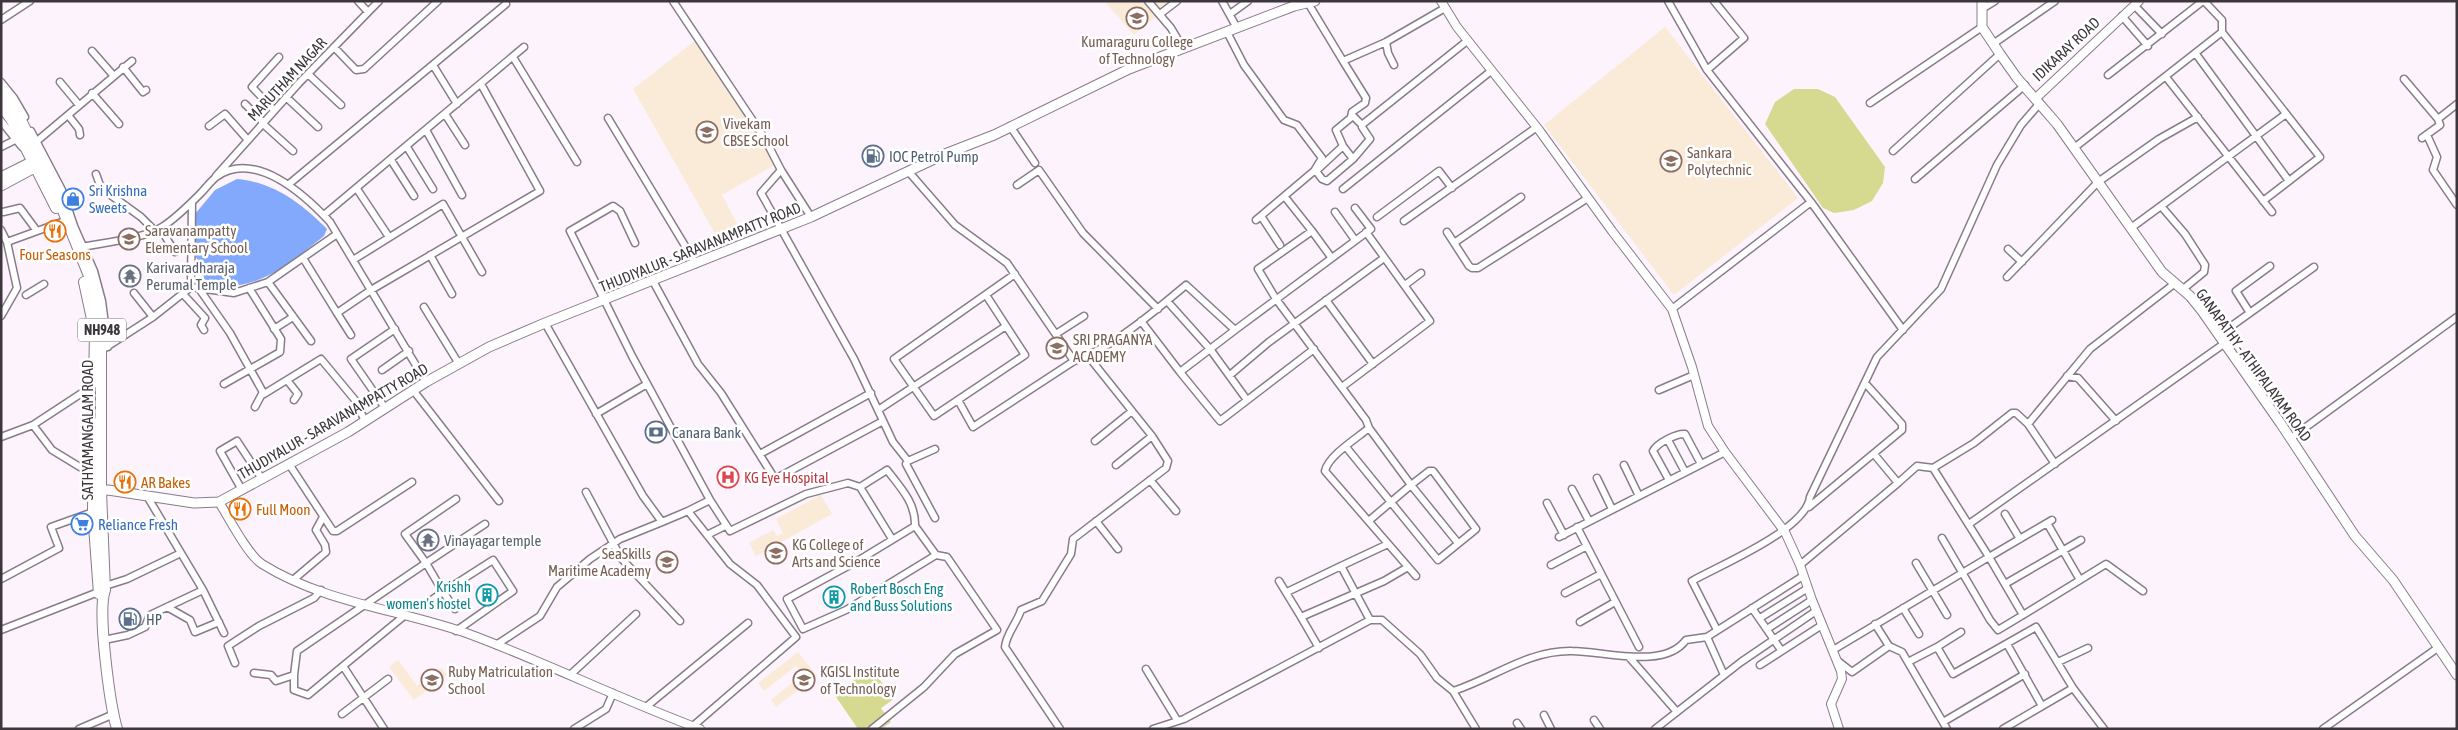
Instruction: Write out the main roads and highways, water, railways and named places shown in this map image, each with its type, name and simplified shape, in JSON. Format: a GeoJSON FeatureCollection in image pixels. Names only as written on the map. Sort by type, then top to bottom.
{"type":"FeatureCollection","features":[{"type":"Feature","properties":{"kind":"highway","name":"SATHYAMANGALAM ROAD"},"geometry":{"type":"LineString","coordinates":[[1,92],[20,118],[36,161],[80,247],[91,281],[101,324],[105,348],[100,381],[96,491],[104,640],[116,729]]}},
{"type":"Feature","properties":{"kind":"highway","name":"NH948"},"geometry":{"type":"LineString","coordinates":[[1,105],[36,161],[62,222],[84,284],[95,333],[93,475],[96,491],[93,512],[102,592]]}},
{"type":"Feature","properties":{"kind":"main road","name":"THUDIYALUR - SARAVANAMPATTY ROAD"},"geometry":{"type":"LineString","coordinates":[[96,491],[108,490],[194,503],[219,502],[365,421],[426,382],[545,322],[812,217],[1129,69],[1294,4],[1312,2]]}},
{"type":"Feature","properties":{"kind":"main road","name":"GANAPATHY - ATHIPALAYAM ROAD"},"geometry":{"type":"LineString","coordinates":[[1982,5],[1982,27],[2000,54],[2074,148],[2162,272],[2190,296],[2225,343],[2291,438],[2355,536],[2393,580],[2457,675]]}},
{"type":"Feature","properties":{"kind":"main road"},"geometry":{"type":"LineString","coordinates":[[1,178],[36,161]]}},
{"type":"Feature","properties":{"kind":"main road"},"geometry":{"type":"LineString","coordinates":[[1,186],[36,161]]}},
{"type":"Feature","properties":{"kind":"water"},"geometry":{"type":"Polygon","coordinates":[[[237,179],[263,184],[286,195],[327,229],[324,236],[292,261],[269,275],[244,284],[223,287],[208,285],[205,283],[202,268],[196,257],[195,214],[215,190],[237,179]]]}},
{"type":"Feature","properties":{"kind":"place","name":"Kumaraguru College of Technology"},"geometry":{"type":"Point","coordinates":[1137,18]}},
{"type":"Feature","properties":{"kind":"place","name":"Vivekam CBSE School"},"geometry":{"type":"Point","coordinates":[707,132]}},
{"type":"Feature","properties":{"kind":"place","name":"IOC Petrol Pump"},"geometry":{"type":"Point","coordinates":[873,156]}},
{"type":"Feature","properties":{"kind":"place","name":"Sankara Polytechnic"},"geometry":{"type":"Point","coordinates":[1671,161]}},
{"type":"Feature","properties":{"kind":"place","name":"Sri Krishna Sweets"},"geometry":{"type":"Point","coordinates":[73,199]}},
{"type":"Feature","properties":{"kind":"place","name":"Four Seasons"},"geometry":{"type":"Point","coordinates":[55,231]}},
{"type":"Feature","properties":{"kind":"place","name":"Saravanampatty Elementary School"},"geometry":{"type":"Point","coordinates":[129,239]}},
{"type":"Feature","properties":{"kind":"place","name":"Karivaradharaja Perumal Temple"},"geometry":{"type":"Point","coordinates":[130,276]}},
{"type":"Feature","properties":{"kind":"place","name":"SRI PRAGANYA ACADEMY"},"geometry":{"type":"Point","coordinates":[1057,348]}},
{"type":"Feature","properties":{"kind":"place","name":"Canara Bank"},"geometry":{"type":"Point","coordinates":[656,432]}},
{"type":"Feature","properties":{"kind":"place","name":"KG Eye Hospital"},"geometry":{"type":"Point","coordinates":[728,477]}},
{"type":"Feature","properties":{"kind":"place","name":"AR Bakes"},"geometry":{"type":"Point","coordinates":[125,482]}},
{"type":"Feature","properties":{"kind":"place","name":"Full Moon"},"geometry":{"type":"Point","coordinates":[240,509]}},
{"type":"Feature","properties":{"kind":"place","name":"Reliance Fresh"},"geometry":{"type":"Point","coordinates":[82,524]}},
{"type":"Feature","properties":{"kind":"place","name":"Vinayagar temple"},"geometry":{"type":"Point","coordinates":[428,540]}},
{"type":"Feature","properties":{"kind":"place","name":"KG College of Arts and Science"},"geometry":{"type":"Point","coordinates":[776,553]}},
{"type":"Feature","properties":{"kind":"place","name":"SeaSkills Maritime Academy"},"geometry":{"type":"Point","coordinates":[667,562]}},
{"type":"Feature","properties":{"kind":"place","name":"Krishh women's hostel"},"geometry":{"type":"Point","coordinates":[487,595]}},
{"type":"Feature","properties":{"kind":"place","name":"Robert Bosch Eng and Buss Solutions"},"geometry":{"type":"Point","coordinates":[834,597]}},
{"type":"Feature","properties":{"kind":"place","name":"HP"},"geometry":{"type":"Point","coordinates":[130,619]}},
{"type":"Feature","properties":{"kind":"place","name":"Ruby Matriculation School"},"geometry":{"type":"Point","coordinates":[432,680]}},
{"type":"Feature","properties":{"kind":"place","name":"KGISL Institute of Technology"},"geometry":{"type":"Point","coordinates":[804,680]}}]}
